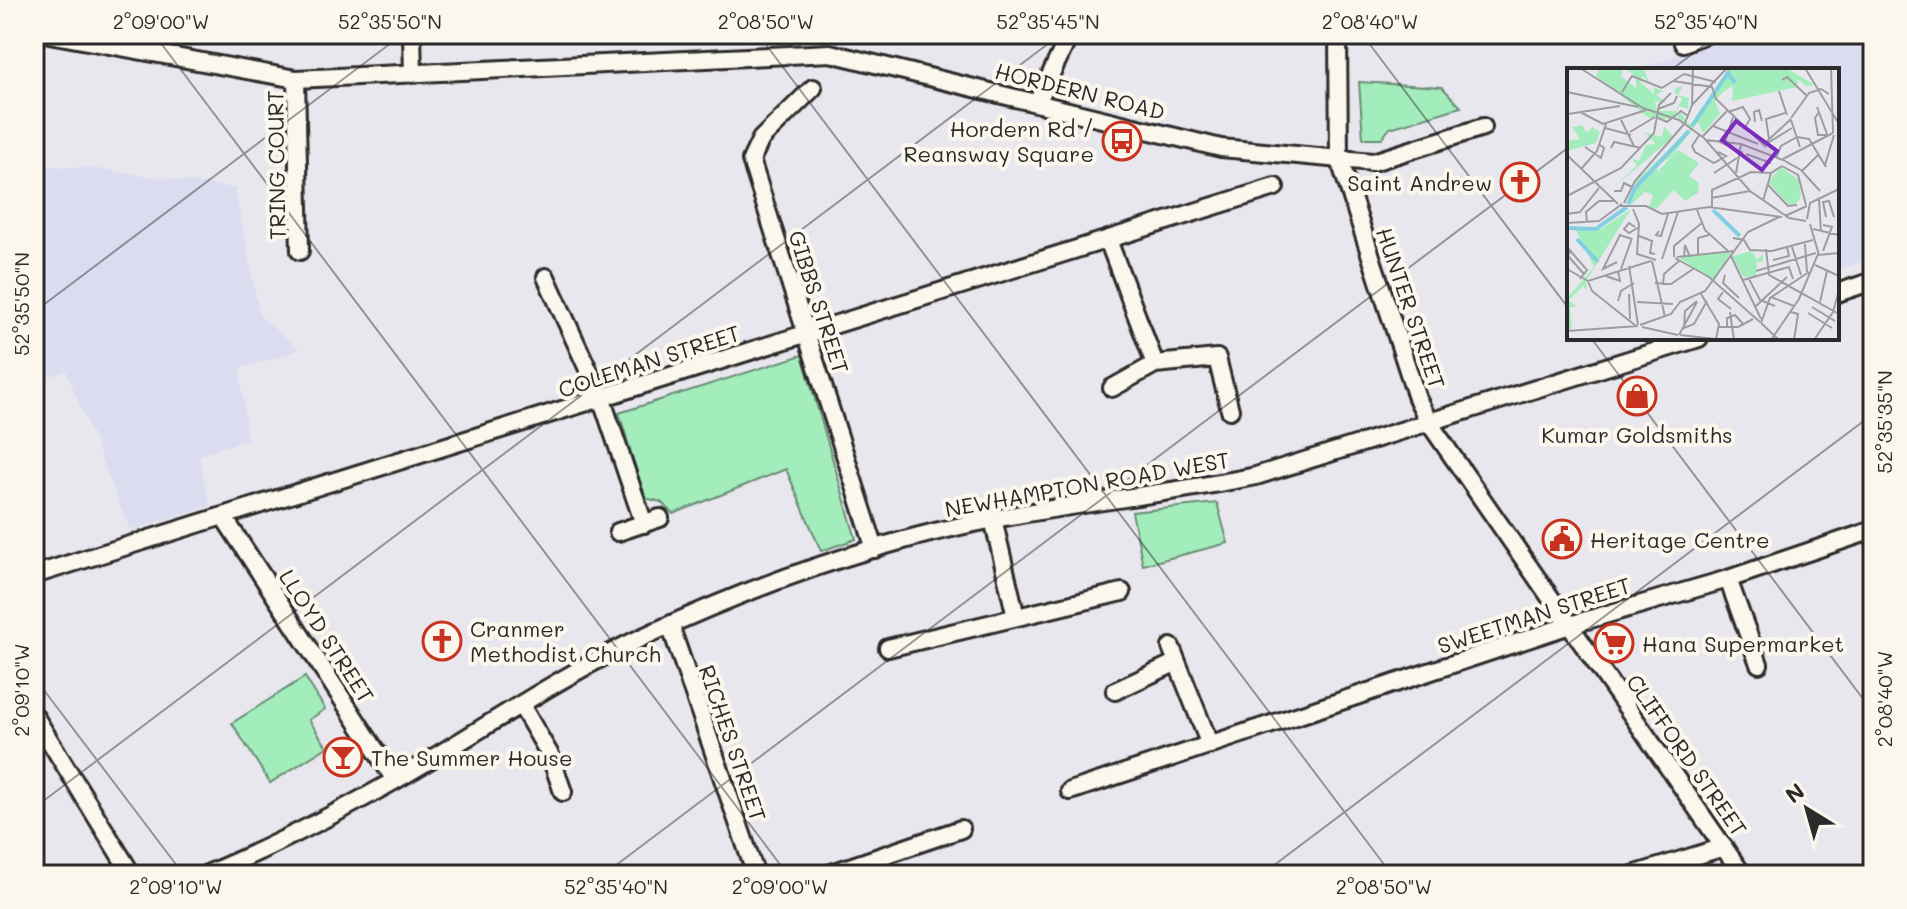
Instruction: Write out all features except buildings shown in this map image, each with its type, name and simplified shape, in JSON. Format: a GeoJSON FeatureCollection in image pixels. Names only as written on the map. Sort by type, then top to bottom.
{"type":"FeatureCollection","features":[{"type":"Feature","properties":{"kind":"street","name":"HORDERN ROAD"},"geometry":{"type":"LineString","coordinates":[[49,34],[296,79],[830,53],[1221,148],[1373,162],[1483,127]]}},
{"type":"Feature","properties":{"kind":"street"},"geometry":{"type":"LineString","coordinates":[[412,34],[413,74]]}},
{"type":"Feature","properties":{"kind":"street"},"geometry":{"type":"LineString","coordinates":[[1037,103],[1070,34]]}},
{"type":"Feature","properties":{"kind":"street","name":"HUNTER STREET"},"geometry":{"type":"LineString","coordinates":[[1338,34],[1339,158],[1417,398],[1430,424]]}},
{"type":"Feature","properties":{"kind":"street"},"geometry":{"type":"LineString","coordinates":[[1683,43],[1706,34]]}},
{"type":"Feature","properties":{"kind":"street","name":"TRING COURT"},"geometry":{"type":"LineString","coordinates":[[296,79],[300,251]]}},
{"type":"Feature","properties":{"kind":"street","name":"GIBBS STREET"},"geometry":{"type":"LineString","coordinates":[[813,88],[761,139],[751,160],[875,549]]}},
{"type":"Feature","properties":{"kind":"street","name":"COLEMAN STREET"},"geometry":{"type":"LineString","coordinates":[[34,575],[602,400],[1275,187]]}},
{"type":"Feature","properties":{"kind":"street"},"geometry":{"type":"LineString","coordinates":[[1108,240],[1155,364]]}},
{"type":"Feature","properties":{"kind":"street"},"geometry":{"type":"LineString","coordinates":[[546,277],[602,400],[644,524]]}},
{"type":"Feature","properties":{"kind":"street"},"geometry":{"type":"LineString","coordinates":[[1839,292],[1873,281]]}},
{"type":"Feature","properties":{"kind":"street","name":"NEWHAMPTON ROAD WEST"},"geometry":{"type":"LineString","coordinates":[[205,875],[302,831],[521,705],[670,625],[783,580],[875,549],[993,519],[1256,476],[1693,340]]}},
{"type":"Feature","properties":{"kind":"street"},"geometry":{"type":"LineString","coordinates":[[1112,388],[1155,364],[1217,358],[1230,410]]}},
{"type":"Feature","properties":{"kind":"street","name":"CLIFFORD STREET"},"geometry":{"type":"LineString","coordinates":[[1430,424],[1743,875]]}},
{"type":"Feature","properties":{"kind":"street","name":"LLOYD STREET"},"geometry":{"type":"LineString","coordinates":[[223,516],[395,780]]}},
{"type":"Feature","properties":{"kind":"street"},"geometry":{"type":"LineString","coordinates":[[618,532],[660,518]]}},
{"type":"Feature","properties":{"kind":"street"},"geometry":{"type":"LineString","coordinates":[[993,519],[1016,617]]}},
{"type":"Feature","properties":{"kind":"street","name":"SWEETMAN STREET"},"geometry":{"type":"LineString","coordinates":[[1070,791],[1570,625],[1728,579],[1873,530]]}},
{"type":"Feature","properties":{"kind":"street"},"geometry":{"type":"LineString","coordinates":[[1728,579],[1759,664]]}},
{"type":"Feature","properties":{"kind":"street"},"geometry":{"type":"LineString","coordinates":[[888,648],[1122,592]]}},
{"type":"Feature","properties":{"kind":"street","name":"RICHES STREET"},"geometry":{"type":"LineString","coordinates":[[670,625],[756,875]]}},
{"type":"Feature","properties":{"kind":"street"},"geometry":{"type":"LineString","coordinates":[[1115,691],[1174,654],[1210,745]]}},
{"type":"Feature","properties":{"kind":"street"},"geometry":{"type":"LineString","coordinates":[[521,705],[550,755],[563,792]]}},
{"type":"Feature","properties":{"kind":"street"},"geometry":{"type":"LineString","coordinates":[[34,715],[132,875]]}},
{"type":"Feature","properties":{"kind":"street"},"geometry":{"type":"LineString","coordinates":[[826,875],[961,829]]}},
{"type":"Feature","properties":{"kind":"street"},"geometry":{"type":"LineString","coordinates":[[1633,875],[1724,847]]}},
{"type":"Feature","properties":{"kind":"shaded area"},"geometry":{"type":"Polygon","coordinates":[[[1735,34],[1873,34],[1873,258],[1839,269],[1839,68],[1642,68],[1735,34]]]}},
{"type":"Feature","properties":{"kind":"shaded area"},"geometry":{"type":"Polygon","coordinates":[[[34,165],[90,168],[235,188],[260,316],[300,350],[240,369],[247,439],[199,456],[210,507],[130,530],[66,371],[34,381],[34,165]]]}},
{"type":"Feature","properties":{"kind":"green space"},"geometry":{"type":"Polygon","coordinates":[[[1359,82],[1442,87],[1461,107],[1390,128],[1382,138],[1363,138],[1359,82]]]}},
{"type":"Feature","properties":{"kind":"green space"},"geometry":{"type":"Polygon","coordinates":[[[802,355],[856,539],[821,551],[786,469],[673,514],[661,502],[645,498],[619,413],[802,355]]]}},
{"type":"Feature","properties":{"kind":"green space"},"geometry":{"type":"Polygon","coordinates":[[[1217,503],[1228,543],[1143,565],[1132,512],[1217,503]]]}},
{"type":"Feature","properties":{"kind":"green space"},"geometry":{"type":"Polygon","coordinates":[[[305,677],[325,709],[309,720],[327,747],[270,783],[232,723],[305,677]]]}},
{"type":"Feature","properties":{"kind":"place","name":"Hordern Rd / Reansway Square"},"geometry":{"type":"Point","coordinates":[1122,141]}},
{"type":"Feature","properties":{"kind":"place","name":"Saint Andrew"},"geometry":{"type":"Point","coordinates":[1520,182]}},
{"type":"Feature","properties":{"kind":"place","name":"Kumar Goldsmiths"},"geometry":{"type":"Point","coordinates":[1637,396]}},
{"type":"Feature","properties":{"kind":"place","name":"Heritage Centre"},"geometry":{"type":"Point","coordinates":[1562,539]}},
{"type":"Feature","properties":{"kind":"place","name":"Cranmer Methodist Church"},"geometry":{"type":"Point","coordinates":[442,641]}},
{"type":"Feature","properties":{"kind":"place","name":"Hana Supermarket"},"geometry":{"type":"Point","coordinates":[1614,643]}},
{"type":"Feature","properties":{"kind":"place","name":"The Summer House"},"geometry":{"type":"Point","coordinates":[343,757]}}]}
